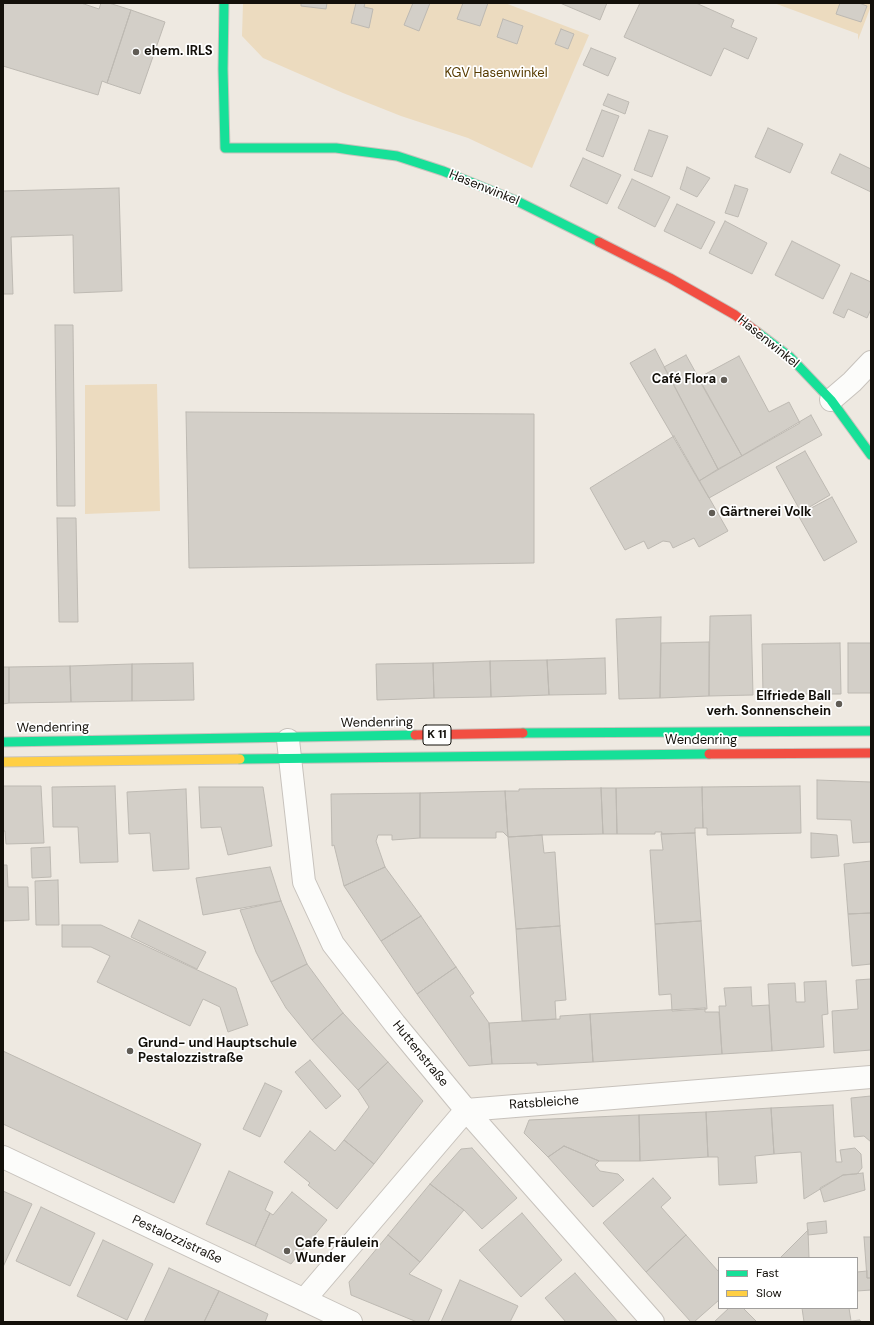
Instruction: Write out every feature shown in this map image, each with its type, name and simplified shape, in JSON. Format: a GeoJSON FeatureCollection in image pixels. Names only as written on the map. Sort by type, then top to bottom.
{"type":"FeatureCollection","features":[{"type":"Feature","properties":{"kind":"main road","name":"Hasenwinkel"},"geometry":{"type":"LineString","coordinates":[[224,3],[223,69],[225,148],[336,148],[397,156],[444,171],[517,201],[670,278],[735,315],[790,357],[831,400],[871,455]]}},
{"type":"Feature","properties":{"kind":"main road","name":"Wendenring"},"geometry":{"type":"LineString","coordinates":[[3,762],[613,732],[871,730]]}},
{"type":"Feature","properties":{"kind":"main road","name":"Wendenring"},"geometry":{"type":"LineString","coordinates":[[3,742],[288,748],[871,753]]}},
{"type":"Feature","properties":{"kind":"street"},"geometry":{"type":"LineString","coordinates":[[831,400],[852,382],[871,362]]}},
{"type":"Feature","properties":{"kind":"street","name":"Huttenstraße"},"geometry":{"type":"LineString","coordinates":[[288,748],[304,882],[333,944],[395,1024],[466,1110],[653,1322]]}},
{"type":"Feature","properties":{"kind":"street","name":"Ratsbleiche"},"geometry":{"type":"LineString","coordinates":[[466,1110],[871,1077]]}},
{"type":"Feature","properties":{"kind":"street"},"geometry":{"type":"LineString","coordinates":[[304,1300],[466,1110]]}},
{"type":"Feature","properties":{"kind":"street","name":"Pestalozzistraße"},"geometry":{"type":"LineString","coordinates":[[3,1158],[351,1322]]}},
{"type":"Feature","properties":{"kind":"green space","name":"KGV Hasenwinkel"},"geometry":{"type":"Polygon","coordinates":[[[243,3],[505,3],[589,35],[532,168],[468,138],[401,116],[343,93],[263,58],[242,36],[243,3]]]}},
{"type":"Feature","properties":{"kind":"green space"},"geometry":{"type":"Polygon","coordinates":[[[774,3],[871,3],[871,6],[858,40],[858,34],[774,3]]]}},
{"type":"Feature","properties":{"kind":"green space"},"geometry":{"type":"Polygon","coordinates":[[[157,384],[160,511],[85,514],[85,385],[157,384]]]}},
{"type":"Feature","properties":{"kind":"building"},"geometry":{"type":"Polygon","coordinates":[[[3,3],[81,3],[99,9],[101,3],[109,3],[131,10],[107,83],[102,81],[98,95],[3,66],[3,3]]]}},
{"type":"Feature","properties":{"kind":"building"},"geometry":{"type":"Polygon","coordinates":[[[301,3],[327,3],[326,9],[301,6],[301,3]]]}},
{"type":"Feature","properties":{"kind":"building"},"geometry":{"type":"Polygon","coordinates":[[[356,3],[365,3],[364,7],[373,9],[369,28],[351,23],[356,3]]]}},
{"type":"Feature","properties":{"kind":"building"},"geometry":{"type":"Polygon","coordinates":[[[413,3],[430,3],[419,31],[404,25],[413,3]]]}},
{"type":"Feature","properties":{"kind":"building"},"geometry":{"type":"Polygon","coordinates":[[[463,3],[488,3],[480,26],[457,19],[463,3]]]}},
{"type":"Feature","properties":{"kind":"building"},"geometry":{"type":"Polygon","coordinates":[[[560,3],[607,3],[600,20],[560,3]]]}},
{"type":"Feature","properties":{"kind":"building"},"geometry":{"type":"Polygon","coordinates":[[[640,3],[696,3],[734,20],[731,27],[757,38],[748,59],[724,48],[711,76],[624,37],[640,3]]]}},
{"type":"Feature","properties":{"kind":"building"},"geometry":{"type":"Polygon","coordinates":[[[840,3],[859,3],[867,6],[861,22],[836,14],[840,3]]]}},
{"type":"Feature","properties":{"kind":"building","name":"ehem. IRLS"},"geometry":{"type":"Polygon","coordinates":[[[131,10],[165,22],[140,94],[107,83],[131,10]]]}},
{"type":"Feature","properties":{"kind":"building"},"geometry":{"type":"Polygon","coordinates":[[[503,19],[523,26],[517,44],[497,37],[503,19]]]}},
{"type":"Feature","properties":{"kind":"building"},"geometry":{"type":"Polygon","coordinates":[[[561,29],[574,34],[568,49],[555,44],[561,29]]]}},
{"type":"Feature","properties":{"kind":"building"},"geometry":{"type":"Polygon","coordinates":[[[591,48],[616,58],[608,76],[583,65],[591,48]]]}},
{"type":"Feature","properties":{"kind":"building"},"geometry":{"type":"Polygon","coordinates":[[[608,94],[629,102],[625,114],[603,105],[608,94]]]}},
{"type":"Feature","properties":{"kind":"building"},"geometry":{"type":"Polygon","coordinates":[[[602,110],[619,116],[603,157],[586,150],[602,110]]]}},
{"type":"Feature","properties":{"kind":"building"},"geometry":{"type":"Polygon","coordinates":[[[768,128],[803,144],[790,173],[755,157],[768,128]]]}},
{"type":"Feature","properties":{"kind":"building"},"geometry":{"type":"Polygon","coordinates":[[[649,130],[668,136],[652,177],[634,170],[649,130]]]}},
{"type":"Feature","properties":{"kind":"building"},"geometry":{"type":"Polygon","coordinates":[[[840,154],[871,169],[871,192],[831,173],[840,154]]]}},
{"type":"Feature","properties":{"kind":"building"},"geometry":{"type":"Polygon","coordinates":[[[583,158],[621,175],[607,204],[570,186],[583,158]]]}},
{"type":"Feature","properties":{"kind":"building"},"geometry":{"type":"Polygon","coordinates":[[[687,167],[710,178],[697,197],[680,189],[687,167]]]}},
{"type":"Feature","properties":{"kind":"building"},"geometry":{"type":"Polygon","coordinates":[[[632,179],[670,197],[655,227],[618,208],[632,179]]]}},
{"type":"Feature","properties":{"kind":"building"},"geometry":{"type":"Polygon","coordinates":[[[735,185],[748,189],[738,217],[725,213],[735,185]]]}},
{"type":"Feature","properties":{"kind":"building"},"geometry":{"type":"Polygon","coordinates":[[[119,188],[122,291],[74,293],[73,235],[11,237],[13,294],[3,294],[3,191],[119,188]]]}},
{"type":"Feature","properties":{"kind":"building"},"geometry":{"type":"Polygon","coordinates":[[[677,204],[715,222],[701,249],[664,231],[677,204]]]}},
{"type":"Feature","properties":{"kind":"building"},"geometry":{"type":"Polygon","coordinates":[[[725,221],[767,243],[752,274],[709,253],[725,221]]]}},
{"type":"Feature","properties":{"kind":"building"},"geometry":{"type":"Polygon","coordinates":[[[792,241],[840,265],[823,299],[775,275],[792,241]]]}},
{"type":"Feature","properties":{"kind":"building"},"geometry":{"type":"Polygon","coordinates":[[[851,273],[871,282],[871,309],[867,318],[848,309],[844,318],[833,313],[851,273]]]}},
{"type":"Feature","properties":{"kind":"building"},"geometry":{"type":"Polygon","coordinates":[[[55,325],[73,325],[75,506],[57,506],[55,325]]]}},
{"type":"Feature","properties":{"kind":"building"},"geometry":{"type":"Polygon","coordinates":[[[655,349],[718,469],[699,481],[630,363],[655,349]]]}},
{"type":"Feature","properties":{"kind":"building"},"geometry":{"type":"Polygon","coordinates":[[[686,355],[742,456],[718,469],[664,367],[686,355]]]}},
{"type":"Feature","properties":{"kind":"building"},"geometry":{"type":"Polygon","coordinates":[[[739,356],[769,412],[789,402],[800,423],[742,456],[698,378],[739,356]]]}},
{"type":"Feature","properties":{"kind":"building"},"geometry":{"type":"Polygon","coordinates":[[[186,412],[534,414],[534,563],[189,568],[186,412]]]}},
{"type":"Feature","properties":{"kind":"building"},"geometry":{"type":"Polygon","coordinates":[[[811,415],[822,435],[709,498],[699,481],[811,415]]]}},
{"type":"Feature","properties":{"kind":"building"},"geometry":{"type":"Polygon","coordinates":[[[674,436],[728,531],[699,547],[694,538],[673,548],[670,542],[663,541],[648,549],[644,541],[625,550],[590,488],[674,436]]]}},
{"type":"Feature","properties":{"kind":"building"},"geometry":{"type":"Polygon","coordinates":[[[805,451],[830,495],[801,512],[776,467],[805,451]]]}},
{"type":"Feature","properties":{"kind":"building"},"geometry":{"type":"Polygon","coordinates":[[[832,497],[857,542],[824,561],[798,515],[832,497]]]}},
{"type":"Feature","properties":{"kind":"building"},"geometry":{"type":"Polygon","coordinates":[[[57,518],[76,518],[78,622],[59,622],[57,518]]]}},
{"type":"Feature","properties":{"kind":"building"},"geometry":{"type":"Polygon","coordinates":[[[751,615],[753,695],[709,696],[710,616],[751,615]]]}},
{"type":"Feature","properties":{"kind":"building"},"geometry":{"type":"Polygon","coordinates":[[[661,617],[660,698],[619,699],[616,619],[661,617]]]}},
{"type":"Feature","properties":{"kind":"building"},"geometry":{"type":"Polygon","coordinates":[[[709,642],[709,696],[660,698],[661,643],[709,642]]]}},
{"type":"Feature","properties":{"kind":"building"},"geometry":{"type":"Polygon","coordinates":[[[840,643],[841,694],[763,694],[762,644],[840,643]]]}},
{"type":"Feature","properties":{"kind":"building"},"geometry":{"type":"Polygon","coordinates":[[[848,643],[871,643],[871,693],[848,693],[848,643]]]}},
{"type":"Feature","properties":{"kind":"building"},"geometry":{"type":"Polygon","coordinates":[[[605,658],[606,694],[549,695],[547,660],[605,658]]]}},
{"type":"Feature","properties":{"kind":"building"},"geometry":{"type":"Polygon","coordinates":[[[547,660],[549,695],[491,697],[490,661],[547,660]]]}},
{"type":"Feature","properties":{"kind":"building"},"geometry":{"type":"Polygon","coordinates":[[[490,661],[491,697],[434,698],[433,663],[490,661]]]}},
{"type":"Feature","properties":{"kind":"building"},"geometry":{"type":"Polygon","coordinates":[[[193,663],[194,700],[132,701],[132,664],[193,663]]]}},
{"type":"Feature","properties":{"kind":"building"},"geometry":{"type":"Polygon","coordinates":[[[433,663],[434,698],[377,700],[376,664],[433,663]]]}},
{"type":"Feature","properties":{"kind":"building"},"geometry":{"type":"Polygon","coordinates":[[[132,664],[132,701],[71,702],[70,666],[132,664]]]}},
{"type":"Feature","properties":{"kind":"building"},"geometry":{"type":"Polygon","coordinates":[[[70,666],[71,702],[9,703],[9,667],[70,666]]]}},
{"type":"Feature","properties":{"kind":"building"},"geometry":{"type":"Polygon","coordinates":[[[3,667],[9,667],[9,703],[3,704],[3,667]]]}},
{"type":"Feature","properties":{"kind":"building"},"geometry":{"type":"Polygon","coordinates":[[[817,780],[871,782],[871,842],[853,843],[851,820],[817,819],[817,780]]]}},
{"type":"Feature","properties":{"kind":"building"},"geometry":{"type":"Polygon","coordinates":[[[3,786],[41,786],[44,843],[6,844],[5,831],[3,831],[3,786]]]}},
{"type":"Feature","properties":{"kind":"building"},"geometry":{"type":"Polygon","coordinates":[[[115,786],[118,862],[80,863],[78,827],[53,827],[52,787],[115,786]]]}},
{"type":"Feature","properties":{"kind":"building"},"geometry":{"type":"Polygon","coordinates":[[[800,786],[801,833],[707,835],[707,828],[703,828],[702,787],[800,786]]]}},
{"type":"Feature","properties":{"kind":"building"},"geometry":{"type":"Polygon","coordinates":[[[199,787],[263,787],[272,846],[228,855],[221,827],[201,828],[199,787]]]}},
{"type":"Feature","properties":{"kind":"building"},"geometry":{"type":"Polygon","coordinates":[[[702,787],[703,828],[695,828],[695,833],[661,834],[662,832],[655,832],[655,834],[617,834],[616,788],[702,787]]]}},
{"type":"Feature","properties":{"kind":"building"},"geometry":{"type":"Polygon","coordinates":[[[601,788],[616,788],[617,834],[603,834],[601,788]]]}},
{"type":"Feature","properties":{"kind":"building"},"geometry":{"type":"Polygon","coordinates":[[[601,788],[603,834],[508,837],[505,791],[519,791],[519,789],[601,788]]]}},
{"type":"Feature","properties":{"kind":"building"},"geometry":{"type":"Polygon","coordinates":[[[186,789],[189,869],[153,871],[150,833],[129,834],[127,792],[186,789]]]}},
{"type":"Feature","properties":{"kind":"building"},"geometry":{"type":"Polygon","coordinates":[[[505,791],[508,837],[503,832],[496,832],[496,838],[420,838],[420,793],[505,791]]]}},
{"type":"Feature","properties":{"kind":"building"},"geometry":{"type":"Polygon","coordinates":[[[420,793],[420,838],[392,840],[392,835],[378,835],[376,841],[385,867],[344,886],[334,845],[332,846],[331,794],[420,793]]]}},
{"type":"Feature","properties":{"kind":"building"},"geometry":{"type":"Polygon","coordinates":[[[695,833],[701,921],[655,924],[650,850],[663,850],[661,834],[695,833]]]}},
{"type":"Feature","properties":{"kind":"building"},"geometry":{"type":"Polygon","coordinates":[[[811,833],[837,835],[839,856],[811,858],[811,833]]]}},
{"type":"Feature","properties":{"kind":"building"},"geometry":{"type":"Polygon","coordinates":[[[542,835],[544,853],[555,852],[560,926],[516,929],[508,837],[542,835]]]}},
{"type":"Feature","properties":{"kind":"building"},"geometry":{"type":"Polygon","coordinates":[[[50,847],[51,877],[32,878],[31,848],[50,847]]]}},
{"type":"Feature","properties":{"kind":"building"},"geometry":{"type":"Polygon","coordinates":[[[871,861],[871,913],[848,914],[844,864],[871,861]]]}},
{"type":"Feature","properties":{"kind":"building"},"geometry":{"type":"Polygon","coordinates":[[[3,865],[7,865],[8,887],[28,887],[29,920],[3,921],[3,865]]]}},
{"type":"Feature","properties":{"kind":"building"},"geometry":{"type":"Polygon","coordinates":[[[270,867],[281,901],[203,915],[196,878],[270,867]]]}},
{"type":"Feature","properties":{"kind":"building"},"geometry":{"type":"Polygon","coordinates":[[[385,867],[421,916],[381,941],[344,886],[385,867]]]}},
{"type":"Feature","properties":{"kind":"building"},"geometry":{"type":"Polygon","coordinates":[[[58,880],[59,925],[36,925],[35,881],[58,880]]]}},
{"type":"Feature","properties":{"kind":"building"},"geometry":{"type":"Polygon","coordinates":[[[281,901],[307,964],[271,982],[256,952],[240,910],[281,901]]]}},
{"type":"Feature","properties":{"kind":"building"},"geometry":{"type":"Polygon","coordinates":[[[871,913],[871,964],[852,966],[848,914],[871,913]]]}},
{"type":"Feature","properties":{"kind":"building"},"geometry":{"type":"Polygon","coordinates":[[[421,916],[456,967],[417,994],[381,941],[421,916]]]}},
{"type":"Feature","properties":{"kind":"building"},"geometry":{"type":"Polygon","coordinates":[[[139,920],[206,952],[197,969],[131,937],[139,920]]]}},
{"type":"Feature","properties":{"kind":"building"},"geometry":{"type":"Polygon","coordinates":[[[701,921],[707,1009],[672,1011],[671,994],[659,995],[655,924],[701,921]]]}},
{"type":"Feature","properties":{"kind":"building"},"geometry":{"type":"Polygon","coordinates":[[[62,925],[101,925],[236,988],[248,1025],[228,1032],[220,1007],[203,999],[190,1026],[97,982],[110,956],[91,947],[62,947],[62,925]]]}},
{"type":"Feature","properties":{"kind":"building"},"geometry":{"type":"Polygon","coordinates":[[[560,926],[566,1000],[555,1001],[556,1019],[522,1021],[516,929],[560,926]]]}},
{"type":"Feature","properties":{"kind":"building"},"geometry":{"type":"Polygon","coordinates":[[[307,964],[343,1013],[312,1040],[286,1008],[271,982],[307,964]]]}},
{"type":"Feature","properties":{"kind":"building"},"geometry":{"type":"Polygon","coordinates":[[[456,967],[474,993],[470,996],[489,1023],[492,1064],[469,1066],[417,994],[456,967]]]}},
{"type":"Feature","properties":{"kind":"building"},"geometry":{"type":"Polygon","coordinates":[[[871,979],[871,1050],[834,1053],[832,1011],[858,1009],[856,980],[871,979]]]}},
{"type":"Feature","properties":{"kind":"building"},"geometry":{"type":"Polygon","coordinates":[[[826,981],[828,1014],[822,1015],[824,1047],[772,1051],[768,984],[795,983],[796,1002],[805,1002],[804,982],[826,981]]]}},
{"type":"Feature","properties":{"kind":"building"},"geometry":{"type":"Polygon","coordinates":[[[751,987],[752,1006],[769,1005],[772,1051],[722,1054],[719,1006],[726,1006],[724,988],[751,987]]]}},
{"type":"Feature","properties":{"kind":"building"},"geometry":{"type":"Polygon","coordinates":[[[705,1008],[705,1012],[719,1012],[722,1054],[593,1062],[590,1014],[705,1008]]]}},
{"type":"Feature","properties":{"kind":"building"},"geometry":{"type":"Polygon","coordinates":[[[343,1013],[388,1062],[358,1090],[312,1040],[343,1013]]]}},
{"type":"Feature","properties":{"kind":"building"},"geometry":{"type":"Polygon","coordinates":[[[590,1014],[593,1062],[537,1065],[537,1063],[492,1064],[489,1023],[560,1019],[560,1016],[590,1014]]]}},
{"type":"Feature","properties":{"kind":"building"},"geometry":{"type":"Polygon","coordinates":[[[3,1051],[201,1144],[174,1203],[3,1124],[3,1051]]]}},
{"type":"Feature","properties":{"kind":"building"},"geometry":{"type":"Polygon","coordinates":[[[310,1060],[341,1096],[326,1109],[295,1072],[310,1060]]]}},
{"type":"Feature","properties":{"kind":"building"},"geometry":{"type":"Polygon","coordinates":[[[388,1062],[423,1101],[374,1164],[344,1140],[369,1107],[358,1090],[388,1062]]]}},
{"type":"Feature","properties":{"kind":"building"},"geometry":{"type":"Polygon","coordinates":[[[265,1083],[282,1091],[260,1137],[243,1129],[265,1083]]]}},
{"type":"Feature","properties":{"kind":"building"},"geometry":{"type":"Polygon","coordinates":[[[871,1096],[871,1142],[864,1136],[854,1137],[851,1098],[871,1096]]]}},
{"type":"Feature","properties":{"kind":"building"},"geometry":{"type":"Polygon","coordinates":[[[833,1105],[836,1162],[842,1162],[840,1150],[855,1148],[861,1154],[862,1168],[857,1174],[843,1175],[804,1199],[801,1152],[774,1154],[771,1108],[833,1105]]]}},
{"type":"Feature","properties":{"kind":"building"},"geometry":{"type":"Polygon","coordinates":[[[771,1108],[774,1154],[755,1156],[757,1183],[719,1185],[718,1157],[708,1157],[706,1112],[771,1108]]]}},
{"type":"Feature","properties":{"kind":"building"},"geometry":{"type":"Polygon","coordinates":[[[706,1112],[708,1157],[640,1161],[639,1115],[706,1112]]]}},
{"type":"Feature","properties":{"kind":"building"},"geometry":{"type":"Polygon","coordinates":[[[639,1115],[640,1161],[599,1161],[564,1146],[548,1157],[524,1133],[529,1120],[639,1115]]]}},
{"type":"Feature","properties":{"kind":"building"},"geometry":{"type":"Polygon","coordinates":[[[310,1131],[335,1151],[344,1140],[374,1164],[337,1209],[308,1185],[310,1183],[284,1162],[310,1131]]]}},
{"type":"Feature","properties":{"kind":"building"},"geometry":{"type":"Polygon","coordinates":[[[564,1146],[599,1161],[595,1165],[600,1171],[618,1174],[624,1180],[593,1207],[548,1157],[564,1146]]]}},
{"type":"Feature","properties":{"kind":"building"},"geometry":{"type":"Polygon","coordinates":[[[472,1148],[517,1198],[482,1229],[464,1210],[430,1184],[461,1149],[472,1148]]]}},
{"type":"Feature","properties":{"kind":"building"},"geometry":{"type":"Polygon","coordinates":[[[229,1171],[273,1192],[265,1210],[270,1213],[255,1246],[206,1224],[229,1171]]]}},
{"type":"Feature","properties":{"kind":"building"},"geometry":{"type":"Polygon","coordinates":[[[863,1173],[865,1190],[824,1202],[820,1188],[843,1175],[863,1173]]]}},
{"type":"Feature","properties":{"kind":"building"},"geometry":{"type":"Polygon","coordinates":[[[653,1178],[671,1198],[661,1207],[686,1235],[646,1272],[603,1223],[653,1178]]]}},
{"type":"Feature","properties":{"kind":"building"},"geometry":{"type":"Polygon","coordinates":[[[430,1184],[464,1210],[420,1262],[388,1235],[430,1184]]]}},
{"type":"Feature","properties":{"kind":"building"},"geometry":{"type":"Polygon","coordinates":[[[3,1191],[32,1204],[3,1267],[3,1191]]]}},
{"type":"Feature","properties":{"kind":"building"},"geometry":{"type":"Polygon","coordinates":[[[292,1192],[327,1220],[291,1264],[255,1246],[270,1213],[273,1215],[292,1192]]]}},
{"type":"Feature","properties":{"kind":"building"},"geometry":{"type":"Polygon","coordinates":[[[41,1207],[95,1233],[70,1286],[16,1261],[41,1207]]]}},
{"type":"Feature","properties":{"kind":"building"},"geometry":{"type":"Polygon","coordinates":[[[522,1213],[562,1260],[521,1297],[479,1250],[522,1213]]]}},
{"type":"Feature","properties":{"kind":"building"},"geometry":{"type":"Polygon","coordinates":[[[826,1221],[827,1233],[808,1235],[807,1223],[826,1221]]]}},
{"type":"Feature","properties":{"kind":"building"},"geometry":{"type":"Polygon","coordinates":[[[808,1230],[809,1257],[781,1257],[808,1230]]]}},
{"type":"Feature","properties":{"kind":"building"},"geometry":{"type":"Polygon","coordinates":[[[388,1235],[420,1262],[409,1274],[442,1290],[428,1322],[417,1322],[351,1295],[349,1282],[388,1235]]]}},
{"type":"Feature","properties":{"kind":"building"},"geometry":{"type":"Polygon","coordinates":[[[686,1235],[718,1271],[718,1301],[694,1322],[691,1322],[646,1272],[686,1235]]]}},
{"type":"Feature","properties":{"kind":"building"},"geometry":{"type":"Polygon","coordinates":[[[864,1237],[871,1237],[871,1278],[867,1278],[864,1237]]]}},
{"type":"Feature","properties":{"kind":"building"},"geometry":{"type":"Polygon","coordinates":[[[103,1240],[153,1264],[127,1320],[77,1296],[103,1240]]]}},
{"type":"Feature","properties":{"kind":"building"},"geometry":{"type":"Polygon","coordinates":[[[169,1268],[219,1291],[204,1322],[144,1322],[169,1268]]]}},
{"type":"Feature","properties":{"kind":"building"},"geometry":{"type":"Polygon","coordinates":[[[867,1271],[867,1278],[871,1278],[871,1290],[858,1291],[858,1272],[867,1271]]]}},
{"type":"Feature","properties":{"kind":"building"},"geometry":{"type":"Polygon","coordinates":[[[575,1273],[618,1322],[566,1322],[545,1298],[575,1273]]]}},
{"type":"Feature","properties":{"kind":"building"},"geometry":{"type":"Polygon","coordinates":[[[460,1280],[518,1306],[510,1322],[441,1322],[460,1280]]]}},
{"type":"Feature","properties":{"kind":"building"},"geometry":{"type":"Polygon","coordinates":[[[219,1291],[268,1314],[265,1322],[204,1322],[219,1291]]]}},
{"type":"Feature","properties":{"kind":"building"},"geometry":{"type":"Polygon","coordinates":[[[728,1309],[744,1309],[757,1322],[714,1322],[728,1309]]]}},
{"type":"Feature","properties":{"kind":"building"},"geometry":{"type":"Polygon","coordinates":[[[802,1309],[849,1309],[851,1321],[860,1320],[861,1322],[804,1322],[802,1309]]]}},
{"type":"Feature","properties":{"kind":"traffic: fast"},"geometry":{"type":"LineString","coordinates":[[224,3],[223,69],[225,148],[336,148],[397,156],[443,171],[517,201],[599,242]]}},
{"type":"Feature","properties":{"kind":"traffic: fast"},"geometry":{"type":"LineString","coordinates":[[757,332],[790,357],[831,400],[871,455]]}},
{"type":"Feature","properties":{"kind":"traffic: fast"},"geometry":{"type":"LineString","coordinates":[[523,733],[871,731]]}},
{"type":"Feature","properties":{"kind":"traffic: fast"},"geometry":{"type":"LineString","coordinates":[[3,742],[415,735]]}},
{"type":"Feature","properties":{"kind":"traffic: fast"},"geometry":{"type":"LineString","coordinates":[[240,759],[709,754]]}},
{"type":"Feature","properties":{"kind":"traffic: slow"},"geometry":{"type":"LineString","coordinates":[[3,762],[240,759]]}},
{"type":"Feature","properties":{"kind":"traffic: jam"},"geometry":{"type":"LineString","coordinates":[[599,242],[670,278],[735,315],[757,332]]}},
{"type":"Feature","properties":{"kind":"traffic: jam"},"geometry":{"type":"LineString","coordinates":[[415,735],[523,733]]}},
{"type":"Feature","properties":{"kind":"traffic: jam"},"geometry":{"type":"LineString","coordinates":[[709,754],[871,753]]}},
{"type":"Feature","properties":{"kind":"place","name":"ehem. IRLS"},"geometry":{"type":"Point","coordinates":[136,52]}},
{"type":"Feature","properties":{"kind":"place","name":"Café Flora"},"geometry":{"type":"Point","coordinates":[724,380]}},
{"type":"Feature","properties":{"kind":"place","name":"Gärtnerei Volk"},"geometry":{"type":"Point","coordinates":[712,513]}},
{"type":"Feature","properties":{"kind":"place","name":"Elfriede Ball verh. Sonnenschein"},"geometry":{"type":"Point","coordinates":[839,704]}},
{"type":"Feature","properties":{"kind":"place","name":"Grund- und Hauptschule Pestalozzistraße"},"geometry":{"type":"Point","coordinates":[130,1051]}},
{"type":"Feature","properties":{"kind":"place","name":"Cafe Fräulein Wunder"},"geometry":{"type":"Point","coordinates":[287,1251]}}]}
